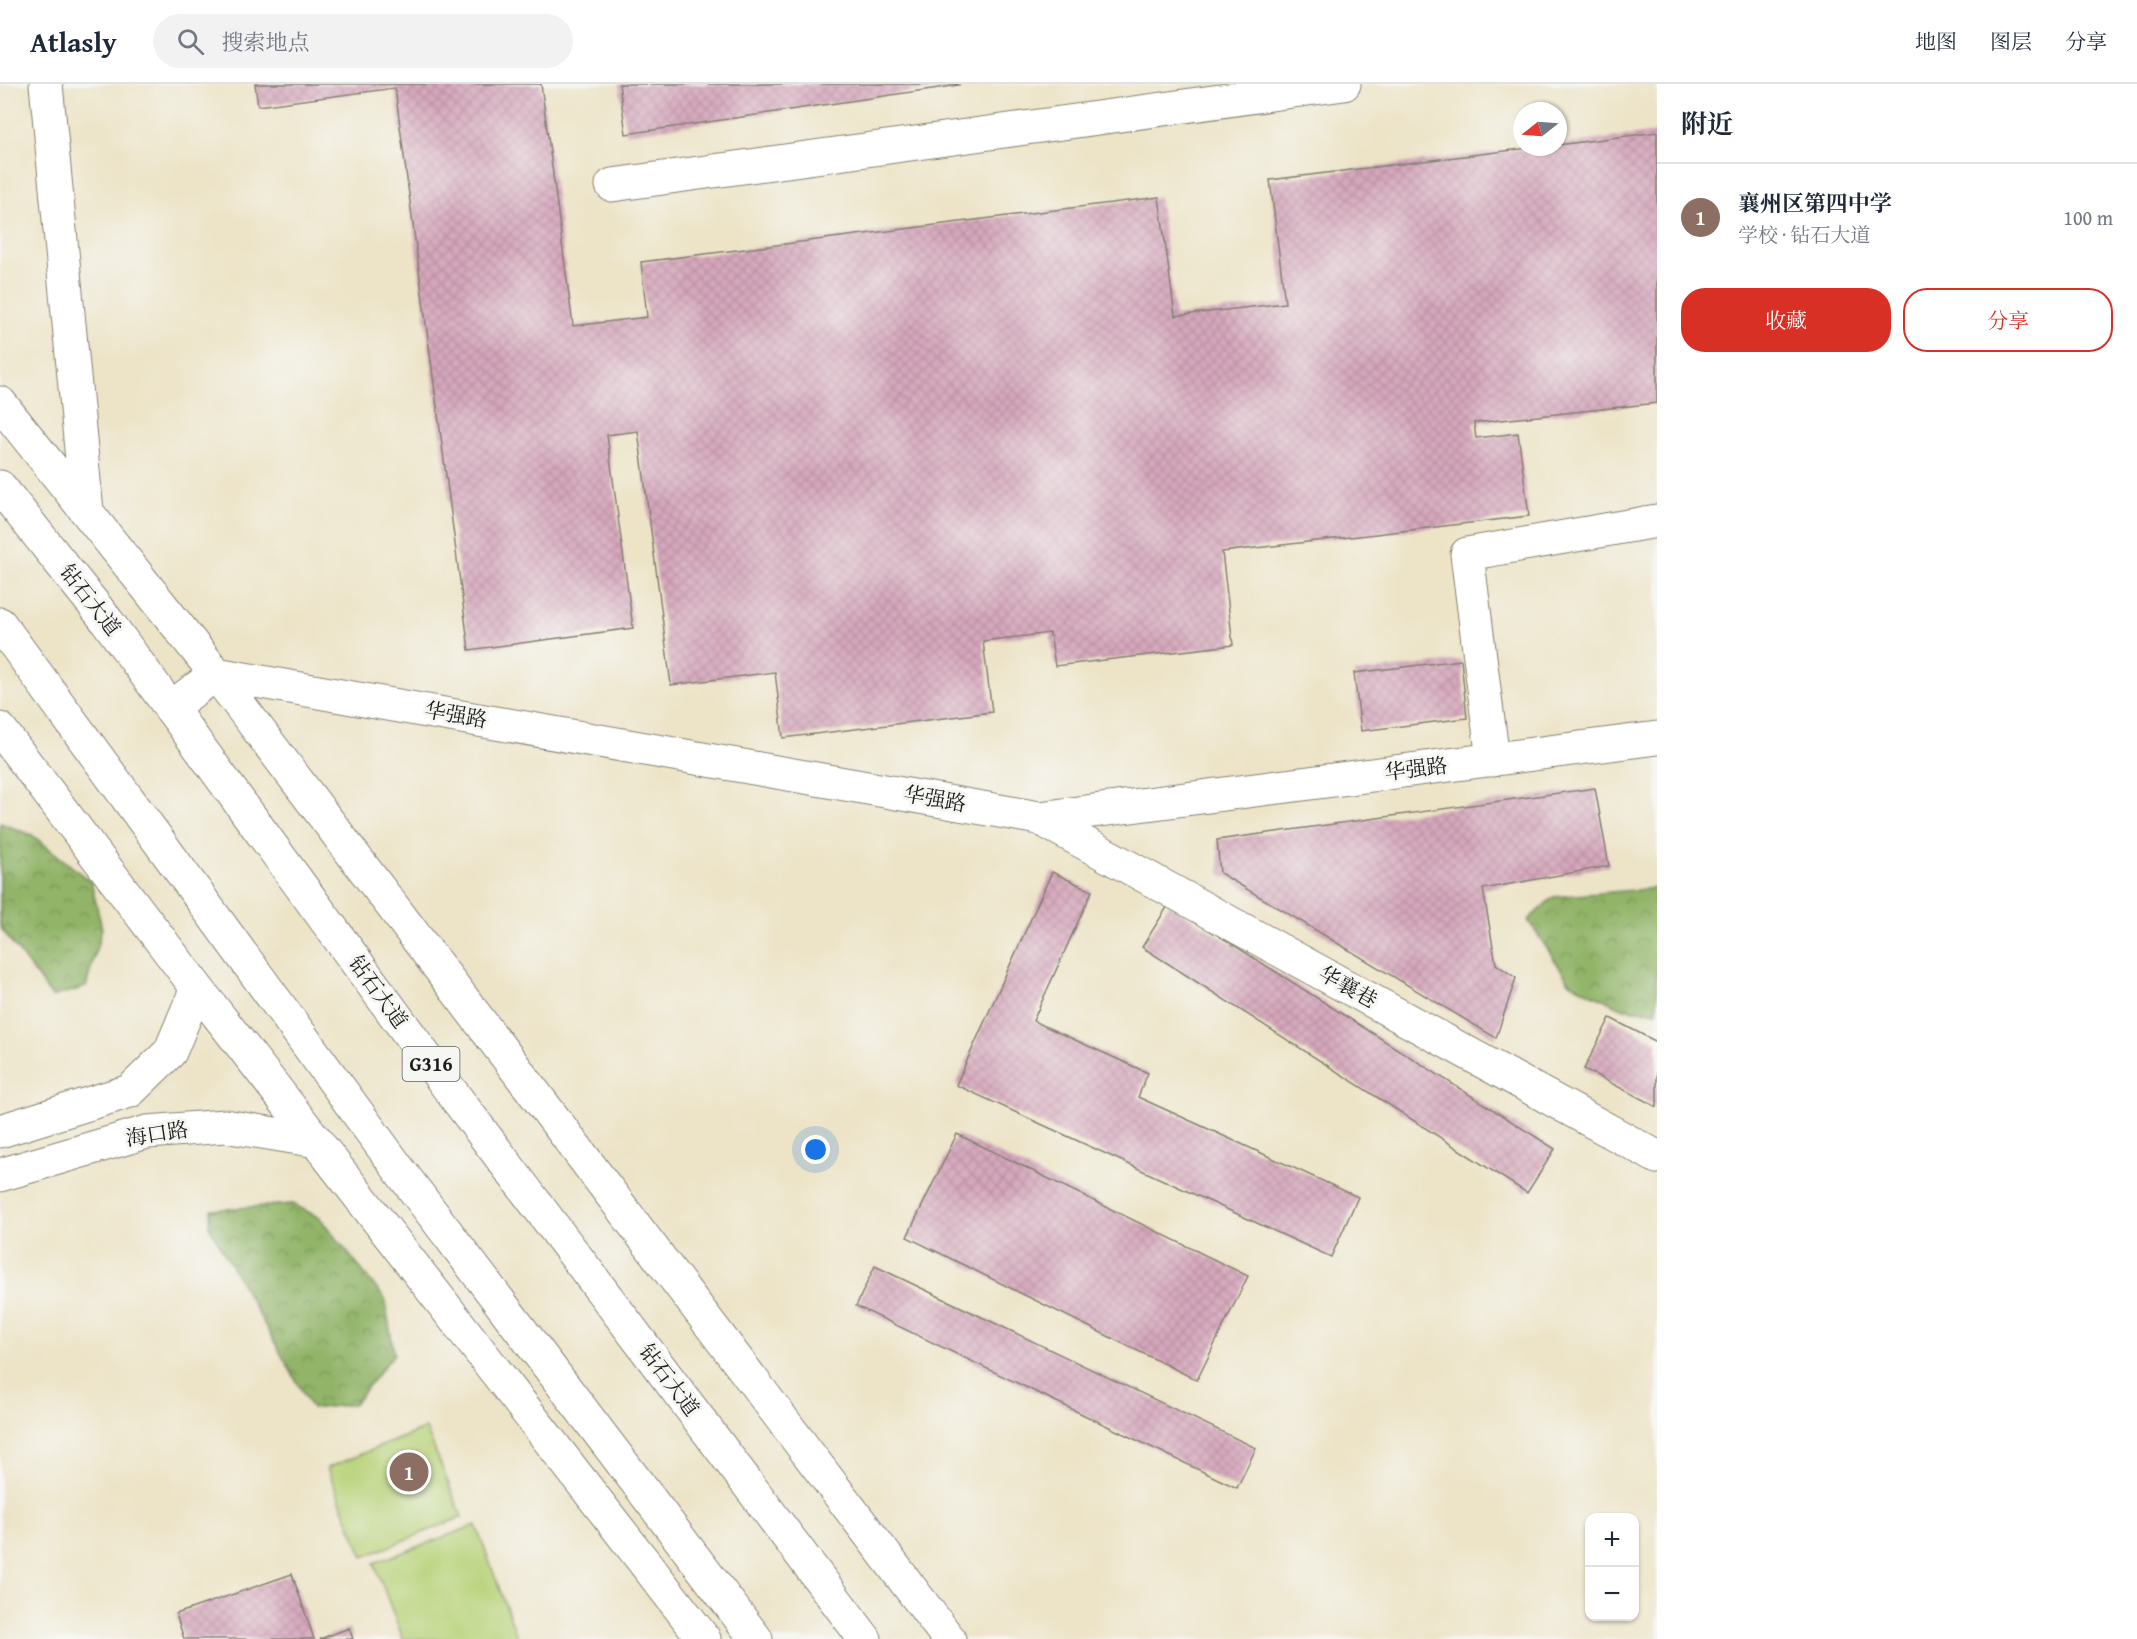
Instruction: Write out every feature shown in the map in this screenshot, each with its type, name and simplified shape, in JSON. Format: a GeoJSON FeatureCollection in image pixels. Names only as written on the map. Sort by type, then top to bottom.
{"type":"FeatureCollection","features":[{"type":"Feature","properties":{"kind":"main road"},"geometry":{"type":"LineString","coordinates":[[46,84],[87,512]]}},
{"type":"Feature","properties":{"kind":"main road"},"geometry":{"type":"LineString","coordinates":[[612,185],[1344,84]]}},
{"type":"Feature","properties":{"kind":"main road"},"geometry":{"type":"LineString","coordinates":[[0,404],[216,674],[949,1639]]}},
{"type":"Feature","properties":{"kind":"main road","name":"钻石大道"},"geometry":{"type":"LineString","coordinates":[[0,487],[107,621],[447,1086],[865,1639]]}},
{"type":"Feature","properties":{"kind":"main road"},"geometry":{"type":"LineString","coordinates":[[1493,760],[1467,554],[1657,521]]}},
{"type":"Feature","properties":{"kind":"main road"},"geometry":{"type":"LineString","coordinates":[[0,624],[400,1171],[756,1639]]}},
{"type":"Feature","properties":{"kind":"main road"},"geometry":{"type":"LineString","coordinates":[[170,708],[216,674]]}},
{"type":"Feature","properties":{"kind":"main road","name":"华强路"},"geometry":{"type":"LineString","coordinates":[[216,674],[1039,818],[1657,738]]}},
{"type":"Feature","properties":{"kind":"main road"},"geometry":{"type":"LineString","coordinates":[[0,729],[197,988],[704,1639]]}},
{"type":"Feature","properties":{"kind":"main road","name":"华襄巷"},"geometry":{"type":"LineString","coordinates":[[1039,818],[1657,1157]]}},
{"type":"Feature","properties":{"kind":"main road"},"geometry":{"type":"LineString","coordinates":[[0,1131],[130,1091],[170,1052],[197,988]]}},
{"type":"Feature","properties":{"kind":"main road","name":"海口路"},"geometry":{"type":"LineString","coordinates":[[0,1175],[147,1132],[225,1126],[317,1142]]}},
{"type":"Feature","properties":{"kind":"green space"},"geometry":{"type":"Polygon","coordinates":[[[0,823],[32,835],[91,882],[102,928],[86,987],[52,997],[0,927],[0,823]]]}},
{"type":"Feature","properties":{"kind":"green space"},"geometry":{"type":"Polygon","coordinates":[[[1657,888],[1657,1012],[1624,1009],[1570,983],[1528,920],[1553,897],[1657,888]]]}},
{"type":"Feature","properties":{"kind":"green space"},"geometry":{"type":"Polygon","coordinates":[[[293,1204],[320,1218],[385,1299],[394,1354],[354,1404],[312,1409],[209,1226],[211,1210],[293,1204]]]}},
{"type":"Feature","properties":{"kind":"green space"},"geometry":{"type":"Polygon","coordinates":[[[426,1428],[462,1517],[363,1557],[327,1468],[426,1428]]]}},
{"type":"Feature","properties":{"kind":"green space"},"geometry":{"type":"Polygon","coordinates":[[[476,1525],[518,1639],[403,1639],[374,1563],[476,1525]]]}},
{"type":"Feature","properties":{"kind":"building"},"geometry":{"type":"Polygon","coordinates":[[[255,84],[541,84],[573,326],[647,317],[641,262],[1159,197],[1175,316],[1285,303],[1270,180],[1513,150],[1513,156],[1567,156],[1567,144],[1657,132],[1657,403],[1474,423],[1476,438],[1518,433],[1529,516],[1222,552],[1233,645],[1055,666],[1050,633],[983,641],[992,712],[783,738],[775,672],[671,685],[638,431],[607,435],[633,628],[469,650],[395,88],[258,106],[255,84]]]}},
{"type":"Feature","properties":{"kind":"building"},"geometry":{"type":"Polygon","coordinates":[[[619,84],[958,84],[959,85],[626,134],[619,84]]]}},
{"type":"Feature","properties":{"kind":"building"},"geometry":{"type":"Polygon","coordinates":[[[1461,660],[1467,718],[1361,731],[1354,673],[1461,660]]]}},
{"type":"Feature","properties":{"kind":"building"},"geometry":{"type":"Polygon","coordinates":[[[1595,788],[1609,866],[1483,889],[1496,964],[1516,978],[1496,1038],[1220,873],[1217,840],[1595,788]]]}},
{"type":"Feature","properties":{"kind":"building"},"geometry":{"type":"Polygon","coordinates":[[[1052,872],[1092,891],[1033,1021],[1148,1073],[1138,1097],[1358,1197],[1331,1257],[956,1085],[1052,872]]]}},
{"type":"Feature","properties":{"kind":"building"},"geometry":{"type":"Polygon","coordinates":[[[1169,904],[1555,1149],[1527,1193],[1142,947],[1169,904]]]}},
{"type":"Feature","properties":{"kind":"building"},"geometry":{"type":"Polygon","coordinates":[[[1610,1018],[1657,1042],[1657,1107],[1584,1069],[1610,1018]]]}},
{"type":"Feature","properties":{"kind":"building"},"geometry":{"type":"Polygon","coordinates":[[[957,1134],[1248,1276],[1197,1380],[907,1237],[957,1134]]]}},
{"type":"Feature","properties":{"kind":"building"},"geometry":{"type":"Polygon","coordinates":[[[875,1266],[1256,1448],[1237,1488],[856,1306],[875,1266]]]}},
{"type":"Feature","properties":{"kind":"building"},"geometry":{"type":"Polygon","coordinates":[[[292,1574],[314,1639],[184,1639],[176,1614],[292,1574]]]}},
{"type":"Feature","properties":{"kind":"building"},"geometry":{"type":"Polygon","coordinates":[[[349,1628],[353,1639],[320,1639],[349,1628]]]}},
{"type":"Feature","properties":{"kind":"place","name":"襄州区第四中学"},"geometry":{"type":"Point","coordinates":[409,1472]}}]}
